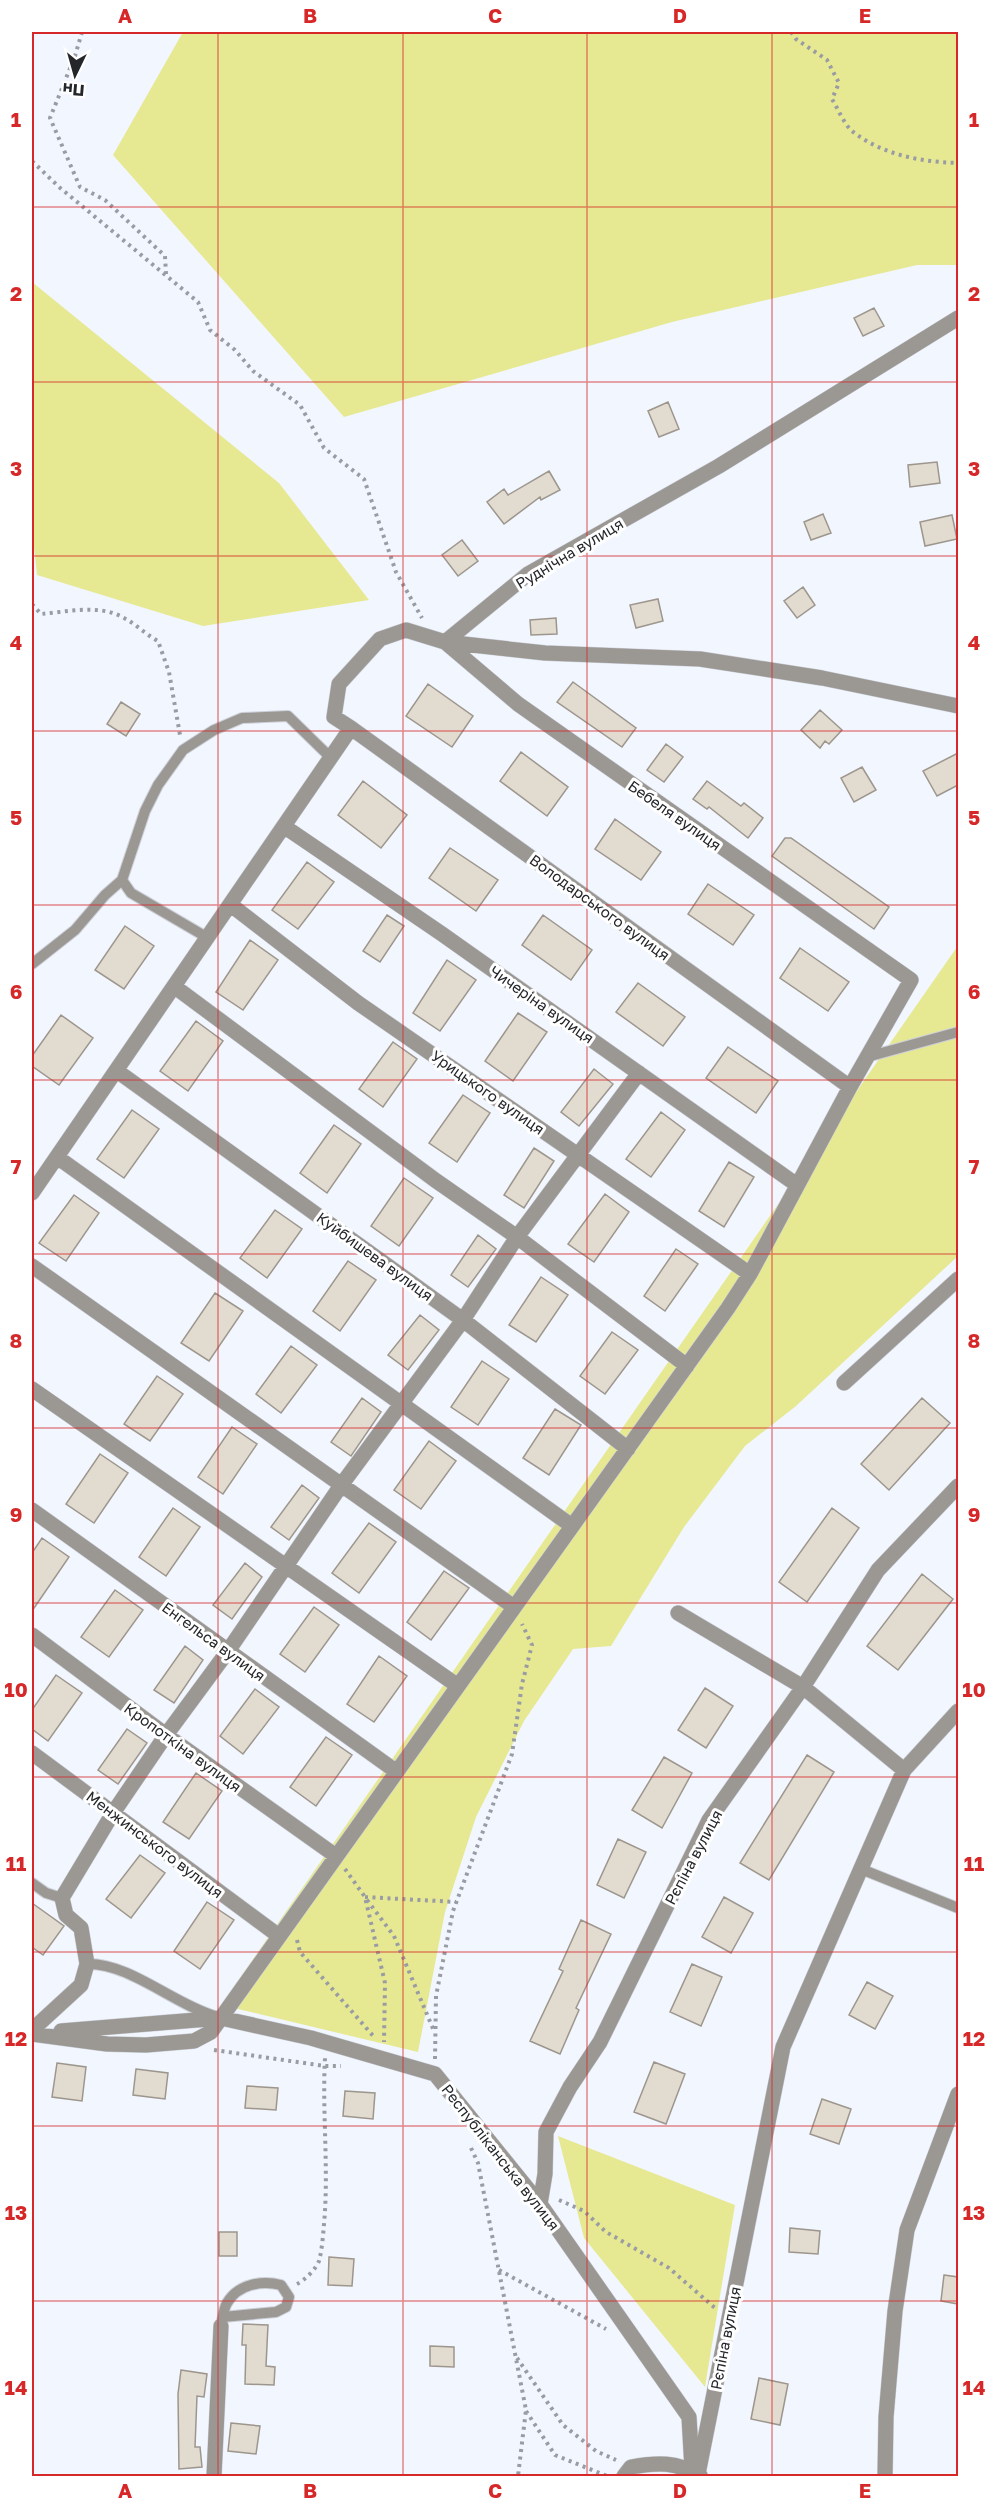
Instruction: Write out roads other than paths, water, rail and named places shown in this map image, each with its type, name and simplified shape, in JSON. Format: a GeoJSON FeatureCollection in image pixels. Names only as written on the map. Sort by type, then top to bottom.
{"type":"FeatureCollection","features":[{"type":"Feature","properties":{"kind":"street","name":"Руднічна вулиця"},"geometry":{"type":"LineString","coordinates":[[445,642],[528,574],[719,466],[958,318]]}},
{"type":"Feature","properties":{"kind":"street","name":"Володарського вулиця"},"geometry":{"type":"LineString","coordinates":[[445,642],[406,630],[380,639],[339,684],[334,717],[850,1087]]}},
{"type":"Feature","properties":{"kind":"street"},"geometry":{"type":"LineString","coordinates":[[445,642],[545,653],[699,659],[822,678],[958,706]]}},
{"type":"Feature","properties":{"kind":"street","name":"Бебеля вулиця"},"geometry":{"type":"LineString","coordinates":[[445,642],[518,704],[911,980],[867,1057]]}},
{"type":"Feature","properties":{"kind":"street"},"geometry":{"type":"LineString","coordinates":[[32,1193],[351,728]]}},
{"type":"Feature","properties":{"kind":"street","name":"Чичеріна вулиця"},"geometry":{"type":"LineString","coordinates":[[285,827],[639,1072],[797,1185]]}},
{"type":"Feature","properties":{"kind":"street","name":"Урицького вулиця"},"geometry":{"type":"LineString","coordinates":[[231,905],[358,1003],[750,1274]]}},
{"type":"Feature","properties":{"kind":"street"},"geometry":{"type":"LineString","coordinates":[[175,987],[435,1180],[517,1237],[687,1366]]}},
{"type":"Feature","properties":{"kind":"street"},"geometry":{"type":"LineString","coordinates":[[32,2032],[107,2044],[175,2044],[194,2042],[211,2032],[728,1308],[750,1274],[867,1057]]}},
{"type":"Feature","properties":{"kind":"street","name":"Куйбишева вулиця"},"geometry":{"type":"LineString","coordinates":[[117,1071],[463,1320],[628,1449]]}},
{"type":"Feature","properties":{"kind":"street"},"geometry":{"type":"LineString","coordinates":[[32,2032],[81,1985],[87,1964],[81,1928],[66,1915],[62,1898],[113,1813],[166,1735],[228,1651],[342,1484],[463,1320],[517,1237],[639,1072]]}},
{"type":"Feature","properties":{"kind":"street"},"geometry":{"type":"LineString","coordinates":[[57,1157],[572,1526]]}},
{"type":"Feature","properties":{"kind":"street"},"geometry":{"type":"LineString","coordinates":[[32,1266],[514,1607]]}},
{"type":"Feature","properties":{"kind":"street"},"geometry":{"type":"LineString","coordinates":[[844,1383],[958,1279]]}},
{"type":"Feature","properties":{"kind":"street"},"geometry":{"type":"LineString","coordinates":[[32,1389],[458,1686]]}},
{"type":"Feature","properties":{"kind":"street","name":"Рєпіна вулиця"},"geometry":{"type":"LineString","coordinates":[[541,2198],[545,2174],[546,2132],[570,2087],[600,2042],[709,1820],[803,1687],[878,1570],[958,1486]]}},
{"type":"Feature","properties":{"kind":"street","name":"Енгельса вулиця"},"geometry":{"type":"LineString","coordinates":[[32,1510],[397,1772]]}},
{"type":"Feature","properties":{"kind":"street"},"geometry":{"type":"LineString","coordinates":[[678,1613],[803,1687],[904,1770]]}},
{"type":"Feature","properties":{"kind":"street","name":"Кропоткіна вулиця"},"geometry":{"type":"LineString","coordinates":[[32,1635],[166,1735],[336,1856]]}},
{"type":"Feature","properties":{"kind":"street","name":"Рєпіна вулиця"},"geometry":{"type":"LineString","coordinates":[[698,2473],[783,2047],[904,1770],[958,1711]]}},
{"type":"Feature","properties":{"kind":"street","name":"Менжинського вулиця"},"geometry":{"type":"LineString","coordinates":[[32,1753],[279,1936]]}},
{"type":"Feature","properties":{"kind":"street","name":"Республіканська вулиця"},"geometry":{"type":"LineString","coordinates":[[32,2032],[221,2018],[326,2042],[435,2074],[541,2198],[689,2417],[698,2473]]}},
{"type":"Feature","properties":{"kind":"street"},"geometry":{"type":"LineString","coordinates":[[885,2476],[886,2417],[895,2311],[907,2230],[958,2094]]}},
{"type":"Feature","properties":{"kind":"street"},"geometry":{"type":"LineString","coordinates":[[214,2476],[222,2322]]}},
{"type":"Feature","properties":{"kind":"street"},"geometry":{"type":"LineString","coordinates":[[627,2472],[656,2463],[698,2473]]}},
{"type":"Feature","properties":{"kind":"lane"},"geometry":{"type":"LineString","coordinates":[[32,964],[75,930],[105,896],[123,880],[145,811],[158,785],[183,750],[213,730],[242,718],[288,716],[331,758]]}},
{"type":"Feature","properties":{"kind":"lane"},"geometry":{"type":"LineString","coordinates":[[123,880],[131,893],[208,938]]}},
{"type":"Feature","properties":{"kind":"lane"},"geometry":{"type":"LineString","coordinates":[[867,1057],[958,1032]]}},
{"type":"Feature","properties":{"kind":"lane"},"geometry":{"type":"LineString","coordinates":[[861,1869],[958,1908]]}},
{"type":"Feature","properties":{"kind":"lane"},"geometry":{"type":"LineString","coordinates":[[32,1883],[46,1893],[62,1898]]}},
{"type":"Feature","properties":{"kind":"lane"},"geometry":{"type":"LineString","coordinates":[[87,1964],[101,1964],[124,1973],[187,2006],[221,2018]]}},
{"type":"Feature","properties":{"kind":"lane"},"geometry":{"type":"LineString","coordinates":[[268,2282],[281,2285],[289,2296],[286,2307],[276,2312],[222,2322],[226,2304],[236,2293],[249,2285],[268,2282]]}}]}
